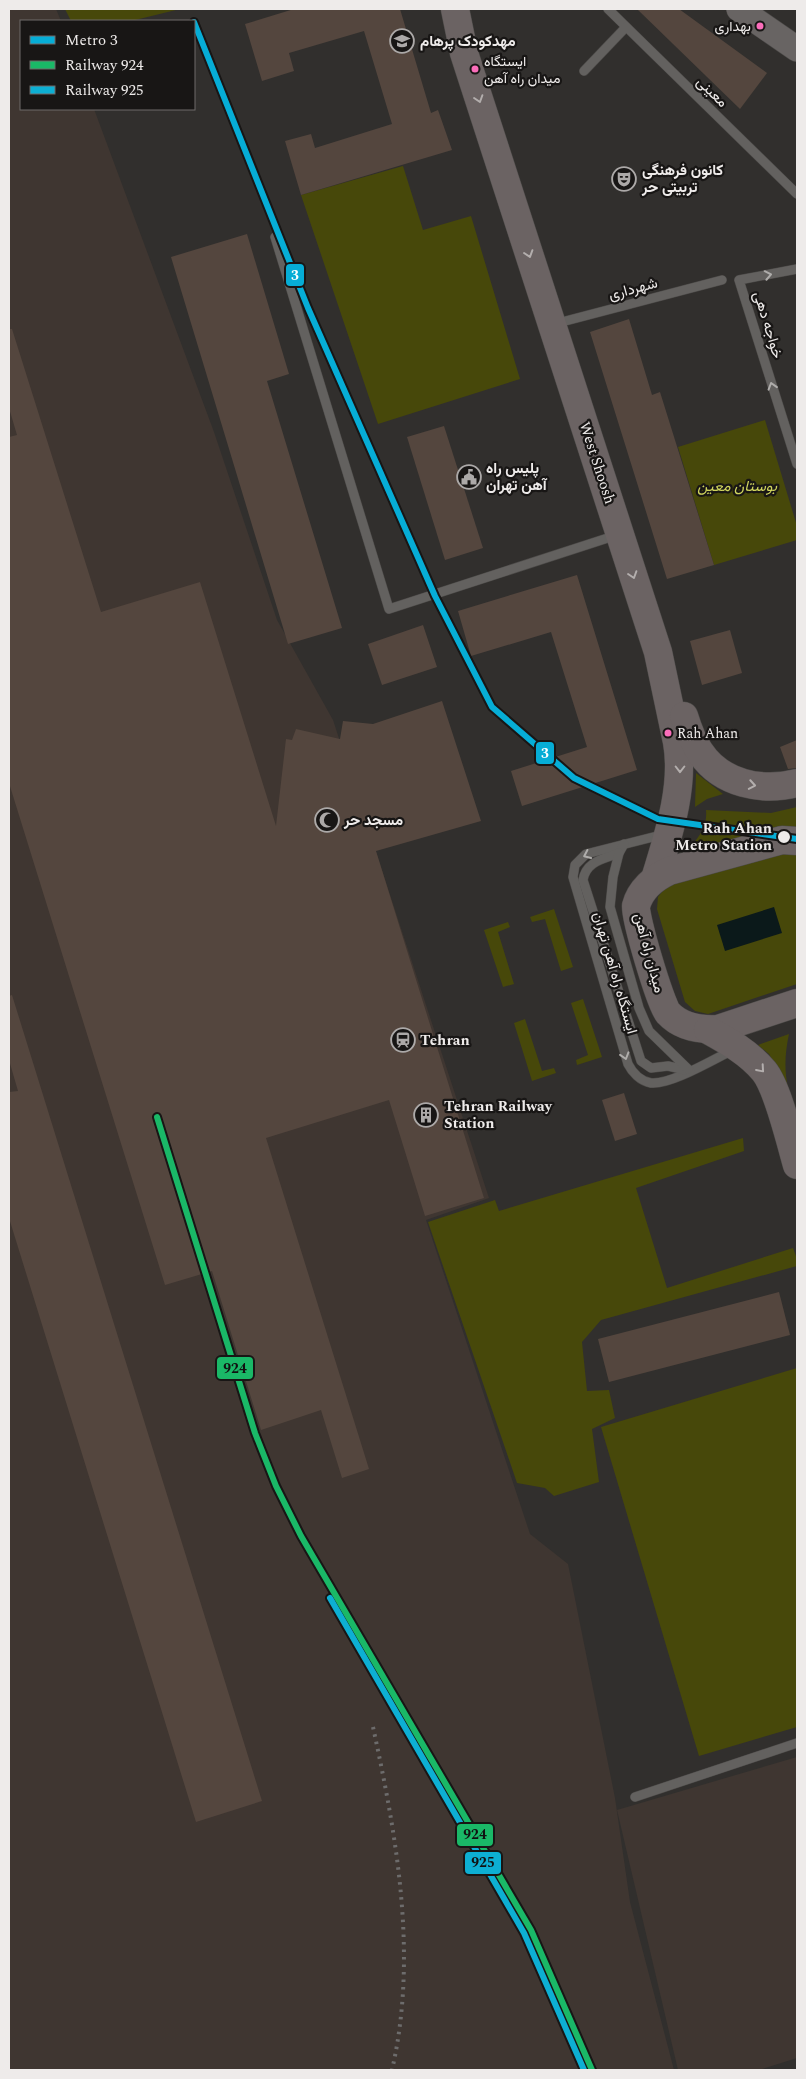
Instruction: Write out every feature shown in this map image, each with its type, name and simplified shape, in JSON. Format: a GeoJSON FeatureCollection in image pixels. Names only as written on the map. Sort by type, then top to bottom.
{"type":"FeatureCollection","features":[{"type":"Feature","properties":{"kind":"main road"},"geometry":{"type":"LineString","coordinates":[[455,9],[464,53]]}},
{"type":"Feature","properties":{"kind":"main road"},"geometry":{"type":"LineString","coordinates":[[464,9],[464,53]]}},
{"type":"Feature","properties":{"kind":"main road","name":"West Shoosh"},"geometry":{"type":"LineString","coordinates":[[464,53],[658,652],[680,755],[680,780],[668,834],[655,879]]}},
{"type":"Feature","properties":{"kind":"main road"},"geometry":{"type":"LineString","coordinates":[[658,652],[693,741],[709,763],[731,779],[749,785],[769,787],[797,783]]}},
{"type":"Feature","properties":{"kind":"main road","name":"میدان راه آهن"},"geometry":{"type":"LineString","coordinates":[[797,841],[782,840],[669,871],[655,879],[641,893],[635,912],[664,1006],[676,1020],[686,1026],[708,1030],[718,1029],[797,1003]]}},
{"type":"Feature","properties":{"kind":"main road"},"geometry":{"type":"LineString","coordinates":[[708,1030],[738,1047],[764,1071],[772,1085],[797,1165]]}},
{"type":"Feature","properties":{"kind":"street"},"geometry":{"type":"LineString","coordinates":[[445,9],[464,53]]}},
{"type":"Feature","properties":{"kind":"street"},"geometry":{"type":"LineString","coordinates":[[740,9],[797,49]]}},
{"type":"Feature","properties":{"kind":"lane","name":"معینی"},"geometry":{"type":"LineString","coordinates":[[608,9],[797,194]]}},
{"type":"Feature","properties":{"kind":"lane"},"geometry":{"type":"LineString","coordinates":[[584,71],[626,27]]}},
{"type":"Feature","properties":{"kind":"lane"},"geometry":{"type":"LineString","coordinates":[[275,237],[389,609],[620,534]]}},
{"type":"Feature","properties":{"kind":"lane","name":"خواجه دهی"},"geometry":{"type":"LineString","coordinates":[[797,269],[739,280],[797,464]]}},
{"type":"Feature","properties":{"kind":"lane","name":"شهرداری"},"geometry":{"type":"LineString","coordinates":[[552,324],[722,280]]}},
{"type":"Feature","properties":{"kind":"lane","name":"ایستگاه راه آهن تهران"},"geometry":{"type":"LineString","coordinates":[[668,834],[586,854],[575,865],[572,878],[628,1064],[632,1072],[641,1079],[651,1083],[680,1076],[738,1047]]}},
{"type":"Feature","properties":{"kind":"lane"},"geometry":{"type":"LineString","coordinates":[[624,844],[612,885],[610,907],[639,1008],[650,1031],[690,1071]]}},
{"type":"Feature","properties":{"kind":"lane"},"geometry":{"type":"LineString","coordinates":[[620,853],[591,864],[584,873],[584,880],[641,1061],[651,1068],[668,1066],[690,1071]]}},
{"type":"Feature","properties":{"kind":"lane"},"geometry":{"type":"LineString","coordinates":[[635,1797],[797,1743]]}},
{"type":"Feature","properties":{"kind":"shaded area"},"geometry":{"type":"Polygon","coordinates":[[[9,9],[56,9],[61,20],[20,20],[20,110],[94,110],[214,432],[277,620],[333,720],[489,1198],[426,1220],[530,1534],[568,1564],[615,1798],[630,1902],[674,2070],[9,2070],[9,9]]]}},
{"type":"Feature","properties":{"kind":"shaded area"},"geometry":{"type":"Polygon","coordinates":[[[774,907],[782,933],[725,951],[717,925],[774,907]]]}},
{"type":"Feature","properties":{"kind":"shaded area"},"geometry":{"type":"Polygon","coordinates":[[[797,1757],[797,2058],[759,2070],[678,2070],[617,1810],[797,1757]]]}},
{"type":"Feature","properties":{"kind":"green space"},"geometry":{"type":"Polygon","coordinates":[[[65,9],[180,9],[135,20],[70,20],[65,9]]]}},
{"type":"Feature","properties":{"kind":"green space"},"geometry":{"type":"Polygon","coordinates":[[[403,166],[423,230],[471,216],[520,379],[378,424],[301,195],[403,166]]]}},
{"type":"Feature","properties":{"kind":"green space","name":"بوستان معین"},"geometry":{"type":"Polygon","coordinates":[[[765,420],[797,526],[797,540],[714,565],[678,447],[765,420]]]}},
{"type":"Feature","properties":{"kind":"green space"},"geometry":{"type":"Polygon","coordinates":[[[696,773],[723,794],[707,799],[695,807],[696,773]]]}},
{"type":"Feature","properties":{"kind":"green space"},"geometry":{"type":"Polygon","coordinates":[[[797,807],[797,835],[680,857],[702,831],[705,824],[706,810],[771,813],[797,807]]]}},
{"type":"Feature","properties":{"kind":"green space"},"geometry":{"type":"Polygon","coordinates":[[[772,851],[797,855],[797,984],[708,1014],[695,1011],[685,1002],[657,909],[658,897],[668,884],[772,851]]]}},
{"type":"Feature","properties":{"kind":"green space"},"geometry":{"type":"Polygon","coordinates":[[[554,909],[573,967],[561,971],[545,919],[532,922],[530,917],[554,909]]]}},
{"type":"Feature","properties":{"kind":"green space"},"geometry":{"type":"Polygon","coordinates":[[[508,922],[510,927],[498,932],[514,984],[503,987],[484,930],[508,922]]]}},
{"type":"Feature","properties":{"kind":"green space"},"geometry":{"type":"Polygon","coordinates":[[[583,999],[602,1057],[577,1065],[576,1060],[588,1055],[571,1003],[583,999]]]}},
{"type":"Feature","properties":{"kind":"green space"},"geometry":{"type":"Polygon","coordinates":[[[525,1019],[542,1071],[554,1068],[556,1073],[532,1081],[514,1023],[525,1019]]]}},
{"type":"Feature","properties":{"kind":"green space"},"geometry":{"type":"Polygon","coordinates":[[[789,1034],[786,1061],[788,1088],[769,1054],[758,1045],[789,1034]]]}},
{"type":"Feature","properties":{"kind":"green space"},"geometry":{"type":"Polygon","coordinates":[[[743,1138],[744,1151],[636,1188],[667,1288],[793,1248],[797,1259],[797,1266],[601,1320],[582,1342],[587,1391],[609,1390],[615,1418],[592,1429],[599,1482],[554,1496],[545,1488],[517,1483],[428,1222],[495,1200],[499,1211],[743,1138]]]}},
{"type":"Feature","properties":{"kind":"green space"},"geometry":{"type":"Polygon","coordinates":[[[797,1368],[797,1727],[699,1756],[601,1427],[797,1368]]]}},
{"type":"Feature","properties":{"kind":"building"},"geometry":{"type":"Polygon","coordinates":[[[294,9],[400,9],[431,113],[438,110],[452,150],[301,195],[285,141],[311,134],[315,148],[392,124],[364,31],[289,53],[294,71],[262,81],[245,24],[294,9]]]}},
{"type":"Feature","properties":{"kind":"building"},"geometry":{"type":"Polygon","coordinates":[[[637,9],[679,9],[767,73],[740,109],[637,9]]]}},
{"type":"Feature","properties":{"kind":"building"},"geometry":{"type":"Polygon","coordinates":[[[247,234],[289,374],[267,381],[342,628],[288,644],[171,257],[247,234]]]}},
{"type":"Feature","properties":{"kind":"building"},"geometry":{"type":"Polygon","coordinates":[[[629,319],[652,395],[660,392],[714,565],[667,579],[590,332],[629,319]]]}},
{"type":"Feature","properties":{"kind":"building"},"geometry":{"type":"Polygon","coordinates":[[[9,329],[12,329],[101,612],[200,582],[276,826],[286,739],[292,740],[296,729],[340,739],[343,721],[373,724],[442,701],[481,821],[376,851],[484,1198],[425,1216],[389,1100],[266,1138],[369,1469],[342,1478],[321,1410],[261,1430],[212,1271],[165,1285],[9,783],[9,437],[17,435],[9,408],[9,329]]]}},
{"type":"Feature","properties":{"kind":"building"},"geometry":{"type":"Polygon","coordinates":[[[444,426],[483,548],[445,560],[407,437],[444,426]]]}},
{"type":"Feature","properties":{"kind":"building"},"geometry":{"type":"Polygon","coordinates":[[[577,575],[637,770],[522,806],[511,771],[587,747],[551,632],[471,656],[458,611],[577,575]]]}},
{"type":"Feature","properties":{"kind":"building"},"geometry":{"type":"Polygon","coordinates":[[[423,625],[437,667],[382,685],[368,644],[423,625]]]}},
{"type":"Feature","properties":{"kind":"building"},"geometry":{"type":"Polygon","coordinates":[[[730,630],[742,673],[702,685],[690,641],[730,630]]]}},
{"type":"Feature","properties":{"kind":"building"},"geometry":{"type":"Polygon","coordinates":[[[797,740],[797,768],[788,769],[780,747],[797,740]]]}},
{"type":"Feature","properties":{"kind":"building"},"geometry":{"type":"Polygon","coordinates":[[[12,995],[262,1801],[196,1822],[9,1218],[9,1092],[18,1091],[9,1060],[9,996],[12,995]]]}},
{"type":"Feature","properties":{"kind":"building"},"geometry":{"type":"Polygon","coordinates":[[[624,1093],[637,1134],[615,1141],[602,1100],[624,1093]]]}},
{"type":"Feature","properties":{"kind":"building"},"geometry":{"type":"Polygon","coordinates":[[[779,1292],[790,1335],[609,1382],[598,1339],[779,1292]]]}},
{"type":"Feature","properties":{"kind":"railway"},"geometry":{"type":"LineString","coordinates":[[373,1727],[390,1812],[401,1898],[404,1941],[400,2027],[392,2070]]}},
{"type":"Feature","properties":{"kind":"metro line","name":"3"},"geometry":{"type":"LineString","coordinates":[[195,25],[308,308],[435,596],[492,707],[574,778],[658,819],[797,839]]}},
{"type":"Feature","properties":{"kind":"rail line","name":"924"},"geometry":{"type":"LineString","coordinates":[[157,1117],[255,1433],[276,1486],[301,1536],[531,1930],[592,2070]]}},
{"type":"Feature","properties":{"kind":"rail line","name":"925"},"geometry":{"type":"LineString","coordinates":[[330,1598],[524,1933],[584,2070]]}},
{"type":"Feature","properties":{"kind":"place","name":"بهداری"},"geometry":{"type":"Point","coordinates":[760,26]}},
{"type":"Feature","properties":{"kind":"place","name":"مهدکودک پرهام"},"geometry":{"type":"Point","coordinates":[402,41]}},
{"type":"Feature","properties":{"kind":"place","name":"ایستگاه میدان راه آهن"},"geometry":{"type":"Point","coordinates":[475,69]}},
{"type":"Feature","properties":{"kind":"place","name":"کانون فرهنگی تربیتی حر"},"geometry":{"type":"Point","coordinates":[624,179]}},
{"type":"Feature","properties":{"kind":"place","name":"پلیس راه آهن تهران"},"geometry":{"type":"Point","coordinates":[469,477]}},
{"type":"Feature","properties":{"kind":"place","name":"Rah Ahan"},"geometry":{"type":"Point","coordinates":[668,733]}},
{"type":"Feature","properties":{"kind":"place","name":"مسجد حر"},"geometry":{"type":"Point","coordinates":[327,820]}},
{"type":"Feature","properties":{"kind":"place","name":"Rah Ahan Metro Station"},"geometry":{"type":"Point","coordinates":[784,837]}},
{"type":"Feature","properties":{"kind":"place","name":"Tehran"},"geometry":{"type":"Point","coordinates":[403,1040]}},
{"type":"Feature","properties":{"kind":"place","name":"Tehran Railway Station"},"geometry":{"type":"Point","coordinates":[426,1115]}}]}
